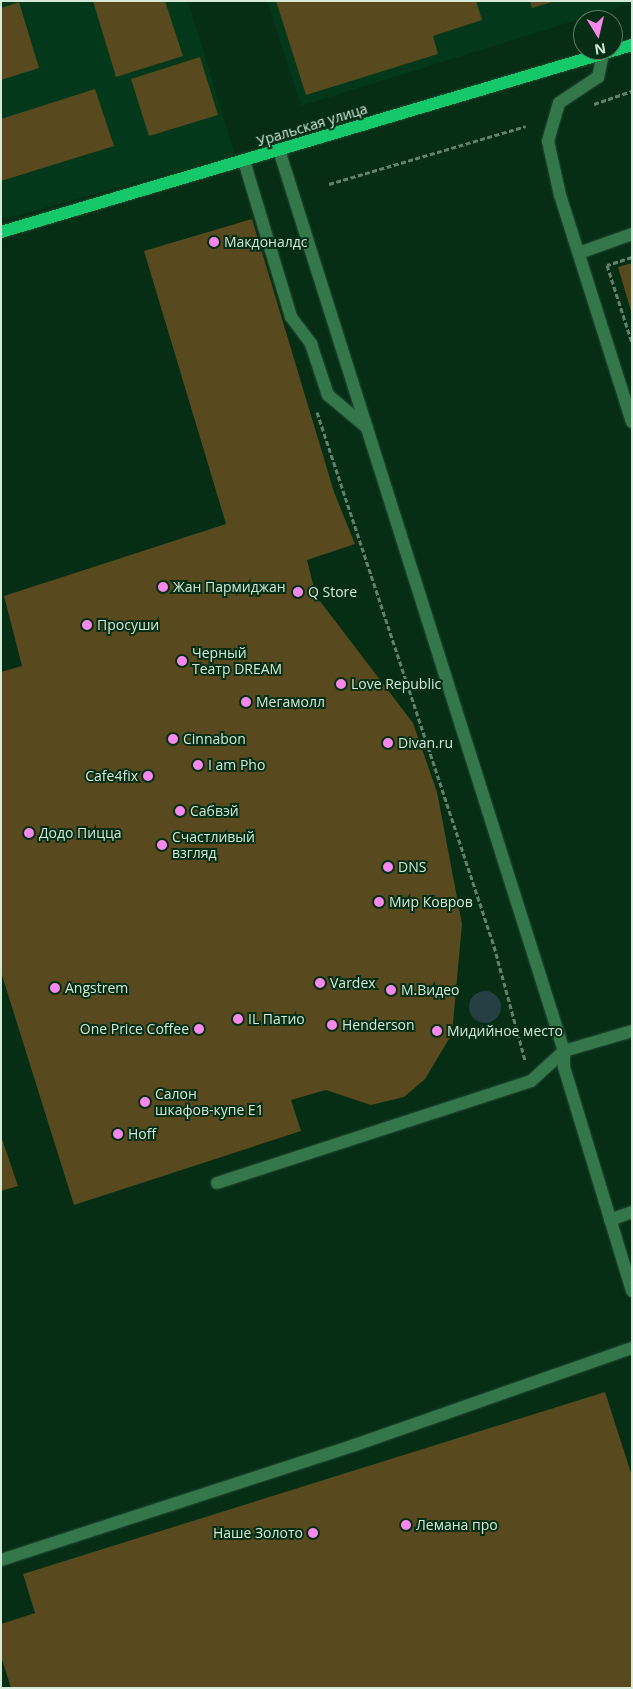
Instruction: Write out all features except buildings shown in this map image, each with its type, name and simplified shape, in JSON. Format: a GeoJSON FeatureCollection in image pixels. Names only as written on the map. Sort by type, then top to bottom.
{"type":"FeatureCollection","features":[{"type":"Feature","properties":{"kind":"main road","name":"Уральская улица"},"geometry":{"type":"LineString","coordinates":[[1,232],[583,60]]}},
{"type":"Feature","properties":{"kind":"lane"},"geometry":{"type":"LineString","coordinates":[[602,60],[598,77],[559,103],[548,141],[579,253],[632,422]]}},
{"type":"Feature","properties":{"kind":"lane"},"geometry":{"type":"LineString","coordinates":[[279,150],[564,1051],[564,1067],[632,1291]]}},
{"type":"Feature","properties":{"kind":"lane"},"geometry":{"type":"LineString","coordinates":[[244,161],[291,317],[311,344],[328,395],[367,428]]}},
{"type":"Feature","properties":{"kind":"lane"},"geometry":{"type":"LineString","coordinates":[[579,253],[632,234]]}},
{"type":"Feature","properties":{"kind":"lane"},"geometry":{"type":"LineString","coordinates":[[217,1183],[531,1081],[564,1051],[632,1031]]}},
{"type":"Feature","properties":{"kind":"lane"},"geometry":{"type":"LineString","coordinates":[[610,1220],[632,1212]]}},
{"type":"Feature","properties":{"kind":"lane"},"geometry":{"type":"LineString","coordinates":[[1,1560],[321,1456],[632,1348]]}},
{"type":"Feature","properties":{"kind":"path"},"geometry":{"type":"LineString","coordinates":[[585,107],[632,91]]}},
{"type":"Feature","properties":{"kind":"path"},"geometry":{"type":"LineString","coordinates":[[329,184],[526,126]]}},
{"type":"Feature","properties":{"kind":"path"},"geometry":{"type":"LineString","coordinates":[[632,257],[607,265],[632,343]]}},
{"type":"Feature","properties":{"kind":"path"},"geometry":{"type":"LineString","coordinates":[[314,403],[494,946],[531,1081]]}},
{"type":"Feature","properties":{"kind":"shaded area"},"geometry":{"type":"Polygon","coordinates":[[[1,1],[188,1],[235,155],[1,220],[1,1]]]}},
{"type":"Feature","properties":{"kind":"shaded area"},"geometry":{"type":"Polygon","coordinates":[[[267,1],[632,1],[632,3],[610,10],[573,10],[573,21],[301,106],[267,1]]]}},
{"type":"Feature","properties":{"kind":"water"},"geometry":{"type":"Polygon","coordinates":[[[485,991],[496,996],[501,1007],[496,1018],[485,1023],[474,1018],[469,1007],[474,996],[485,991]]]}},
{"type":"Feature","properties":{"kind":"place","name":"Макдоналдс"},"geometry":{"type":"Point","coordinates":[214,242]}},
{"type":"Feature","properties":{"kind":"place","name":"Жан Пармиджан"},"geometry":{"type":"Point","coordinates":[163,587]}},
{"type":"Feature","properties":{"kind":"place","name":"Q Store"},"geometry":{"type":"Point","coordinates":[298,592]}},
{"type":"Feature","properties":{"kind":"place","name":"Просуши"},"geometry":{"type":"Point","coordinates":[87,625]}},
{"type":"Feature","properties":{"kind":"place","name":"Черный Театр DREAM"},"geometry":{"type":"Point","coordinates":[182,661]}},
{"type":"Feature","properties":{"kind":"place","name":"Love Republic"},"geometry":{"type":"Point","coordinates":[341,684]}},
{"type":"Feature","properties":{"kind":"place","name":"Мегамолл"},"geometry":{"type":"Point","coordinates":[246,702]}},
{"type":"Feature","properties":{"kind":"place","name":"Cinnabon"},"geometry":{"type":"Point","coordinates":[173,739]}},
{"type":"Feature","properties":{"kind":"place","name":"Divan.ru"},"geometry":{"type":"Point","coordinates":[388,743]}},
{"type":"Feature","properties":{"kind":"place","name":"I am Pho"},"geometry":{"type":"Point","coordinates":[198,765]}},
{"type":"Feature","properties":{"kind":"place","name":"Cafe4fix"},"geometry":{"type":"Point","coordinates":[148,776]}},
{"type":"Feature","properties":{"kind":"place","name":"Сабвэй"},"geometry":{"type":"Point","coordinates":[180,811]}},
{"type":"Feature","properties":{"kind":"place","name":"Додо Пицца"},"geometry":{"type":"Point","coordinates":[29,833]}},
{"type":"Feature","properties":{"kind":"place","name":"Счастливый взгляд"},"geometry":{"type":"Point","coordinates":[162,845]}},
{"type":"Feature","properties":{"kind":"place","name":"DNS"},"geometry":{"type":"Point","coordinates":[388,867]}},
{"type":"Feature","properties":{"kind":"place","name":"Мир Ковров"},"geometry":{"type":"Point","coordinates":[379,902]}},
{"type":"Feature","properties":{"kind":"place","name":"Vardex"},"geometry":{"type":"Point","coordinates":[320,983]}},
{"type":"Feature","properties":{"kind":"place","name":"Angstrem"},"geometry":{"type":"Point","coordinates":[55,988]}},
{"type":"Feature","properties":{"kind":"place","name":"М.Видео"},"geometry":{"type":"Point","coordinates":[391,990]}},
{"type":"Feature","properties":{"kind":"place","name":"IL Патио"},"geometry":{"type":"Point","coordinates":[238,1019]}},
{"type":"Feature","properties":{"kind":"place","name":"Henderson"},"geometry":{"type":"Point","coordinates":[332,1025]}},
{"type":"Feature","properties":{"kind":"place","name":"One Price Coffee"},"geometry":{"type":"Point","coordinates":[199,1029]}},
{"type":"Feature","properties":{"kind":"place","name":"Мидийное место"},"geometry":{"type":"Point","coordinates":[437,1031]}},
{"type":"Feature","properties":{"kind":"place","name":"Салон шкафов-купе Е1"},"geometry":{"type":"Point","coordinates":[145,1102]}},
{"type":"Feature","properties":{"kind":"place","name":"Hoff"},"geometry":{"type":"Point","coordinates":[118,1134]}},
{"type":"Feature","properties":{"kind":"place","name":"Лемана про"},"geometry":{"type":"Point","coordinates":[406,1525]}},
{"type":"Feature","properties":{"kind":"place","name":"Наше Золото"},"geometry":{"type":"Point","coordinates":[313,1533]}}]}
